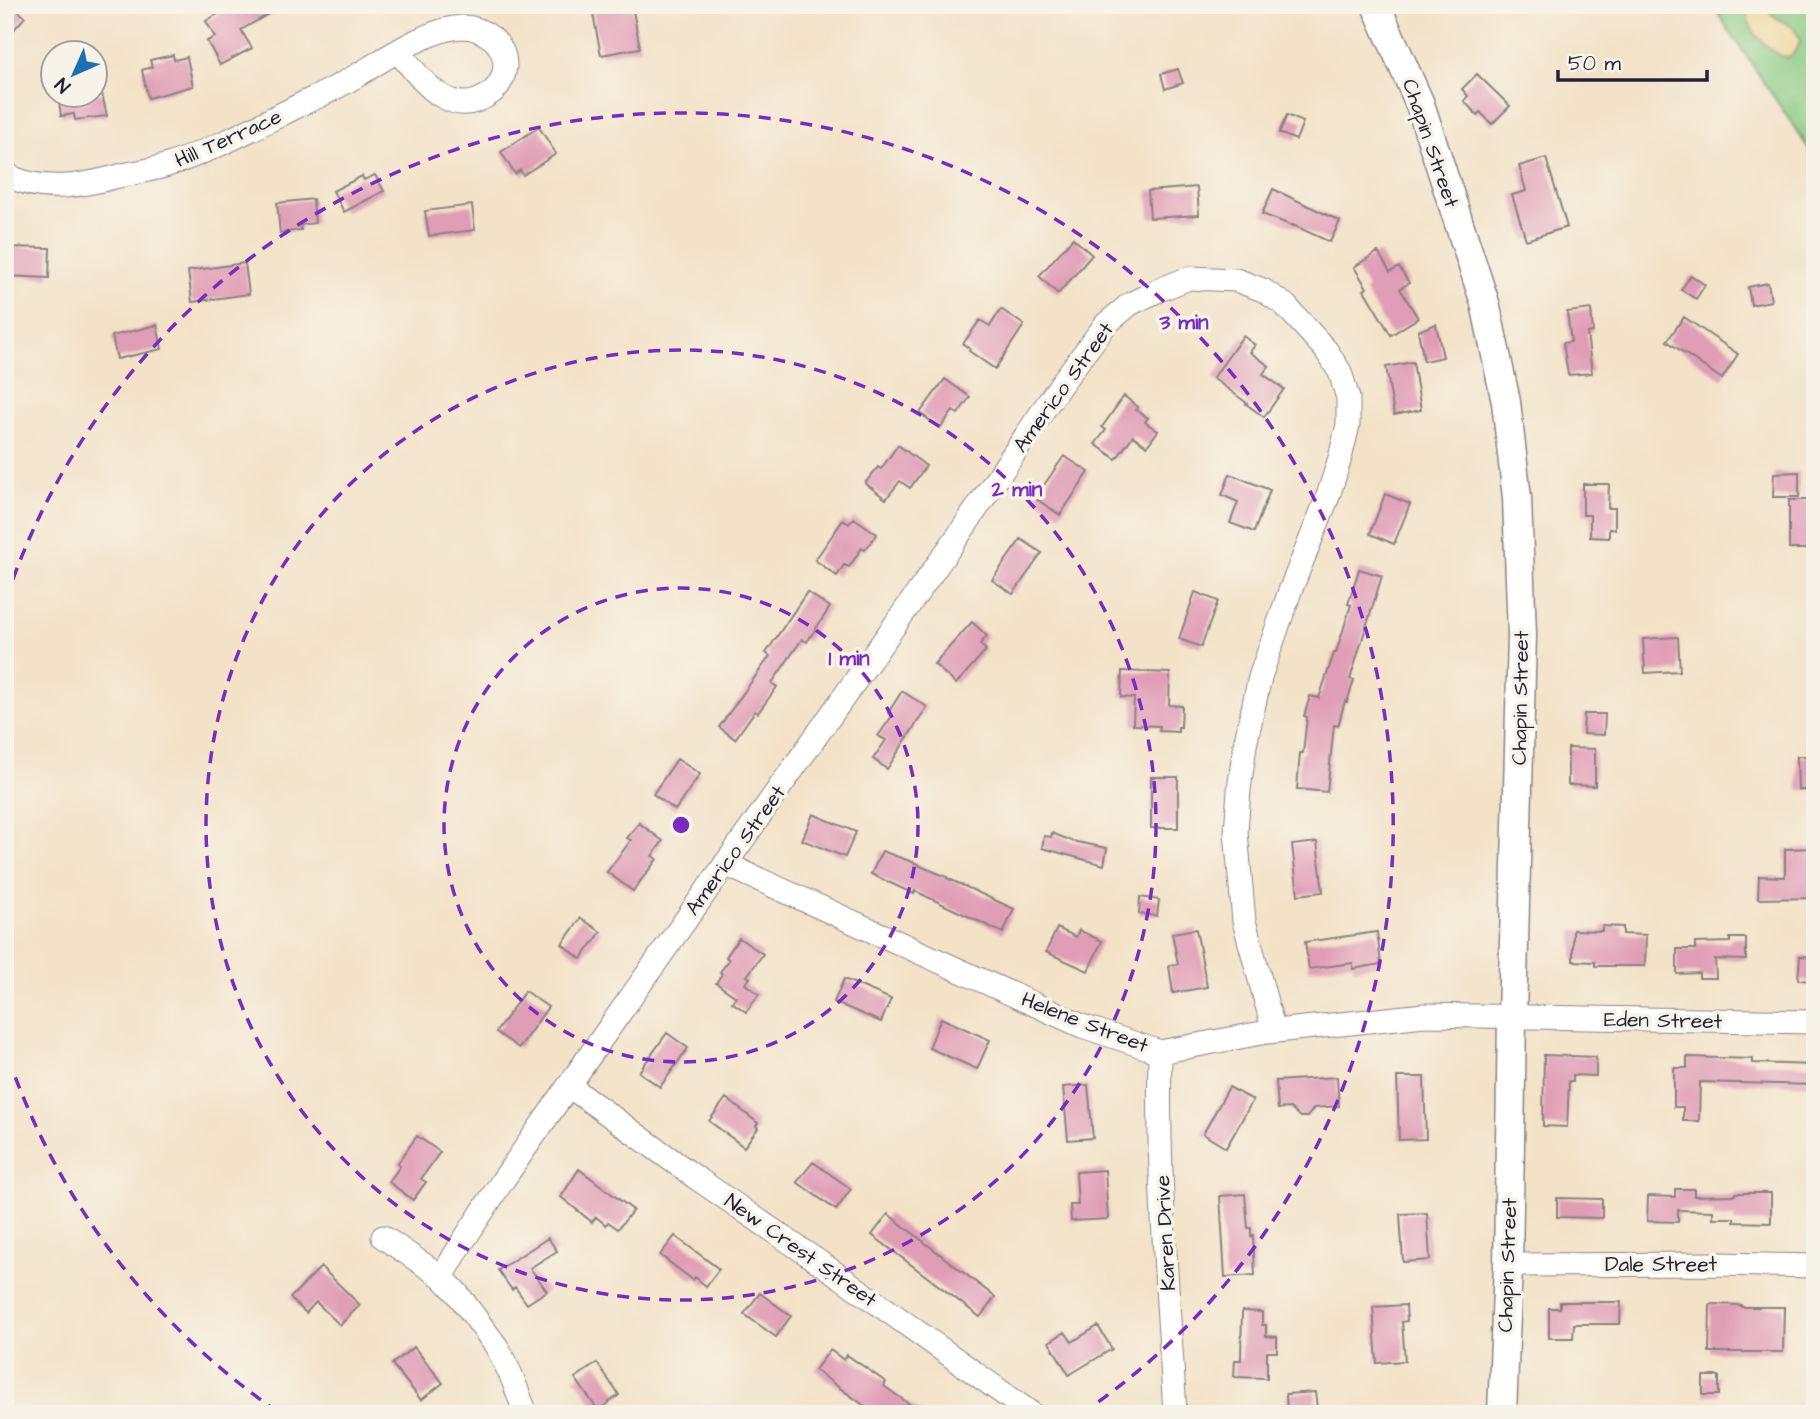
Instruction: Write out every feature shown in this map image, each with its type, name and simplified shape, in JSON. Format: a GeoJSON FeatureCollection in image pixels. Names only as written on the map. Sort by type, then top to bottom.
{"type":"FeatureCollection","features":[{"type":"Feature","properties":{"kind":"main road","name":"Chapin Street"},"geometry":{"type":"LineString","coordinates":[[1376,5],[1420,104],[1485,303],[1506,402],[1517,498],[1522,635],[1508,1265],[1502,1414]]}},
{"type":"Feature","properties":{"kind":"street","name":"Hill Terrace"},"geometry":{"type":"LineString","coordinates":[[5,174],[31,185],[84,185],[168,165],[212,149],[325,93],[398,51]]}},
{"type":"Feature","properties":{"kind":"street","name":"Americo Street"},"geometry":{"type":"LineString","coordinates":[[442,1277],[503,1181],[958,536],[1061,384],[1106,324],[1130,304],[1189,278],[1236,280],[1263,290],[1285,305],[1326,350],[1340,372],[1348,398],[1348,425],[1328,496],[1290,591],[1260,677],[1245,745],[1239,790],[1236,832],[1244,921],[1274,1031]]}},
{"type":"Feature","properties":{"kind":"street","name":"Helene Street"},"geometry":{"type":"LineString","coordinates":[[725,864],[1082,1026],[1160,1052],[1274,1031],[1424,1015],[1512,1018]]}},
{"type":"Feature","properties":{"kind":"street","name":"Eden Street"},"geometry":{"type":"LineString","coordinates":[[1512,1018],[1815,1022]]}},
{"type":"Feature","properties":{"kind":"street","name":"Karen Drive"},"geometry":{"type":"LineString","coordinates":[[1160,1052],[1165,1246],[1175,1414]]}},
{"type":"Feature","properties":{"kind":"street","name":"New Crest Street"},"geometry":{"type":"LineString","coordinates":[[569,1086],[1032,1414]]}},
{"type":"Feature","properties":{"kind":"street"},"geometry":{"type":"LineString","coordinates":[[383,1237],[442,1277],[469,1308],[496,1347],[511,1375],[526,1414]]}},
{"type":"Feature","properties":{"kind":"street","name":"Dale Street"},"geometry":{"type":"LineString","coordinates":[[1508,1265],[1815,1266]]}},
{"type":"Feature","properties":{"kind":"green space"},"geometry":{"type":"Polygon","coordinates":[[[1712,5],[1815,5],[1815,158],[1712,5]]]}},
{"type":"Feature","properties":{"kind":"sand"},"geometry":{"type":"Polygon","coordinates":[[[1751,5],[1764,5],[1796,32],[1800,40],[1796,50],[1788,58],[1773,51],[1752,29],[1748,13],[1751,5]]]}},
{"type":"Feature","properties":{"kind":"building"},"geometry":{"type":"Polygon","coordinates":[[[5,5],[12,5],[25,17],[5,40],[5,5]]]}},
{"type":"Feature","properties":{"kind":"building"},"geometry":{"type":"Polygon","coordinates":[[[233,5],[284,5],[241,30],[252,48],[220,65],[207,41],[215,37],[206,21],[233,5]]]}},
{"type":"Feature","properties":{"kind":"building"},"geometry":{"type":"Polygon","coordinates":[[[595,5],[632,5],[640,48],[601,55],[592,9],[596,8],[595,5]]]}},
{"type":"Feature","properties":{"kind":"building"},"geometry":{"type":"Polygon","coordinates":[[[173,55],[174,60],[187,57],[193,86],[148,98],[142,70],[152,67],[150,60],[173,55]]]}},
{"type":"Feature","properties":{"kind":"building"},"geometry":{"type":"Polygon","coordinates":[[[1178,69],[1183,83],[1165,89],[1161,74],[1178,69]]]}},
{"type":"Feature","properties":{"kind":"building"},"geometry":{"type":"Polygon","coordinates":[[[1477,74],[1510,106],[1492,124],[1480,112],[1477,115],[1464,101],[1468,96],[1462,89],[1477,74]]]}},
{"type":"Feature","properties":{"kind":"building"},"geometry":{"type":"Polygon","coordinates":[[[60,108],[105,108],[107,116],[75,120],[74,114],[61,116],[60,108]]]}},
{"type":"Feature","properties":{"kind":"building"},"geometry":{"type":"Polygon","coordinates":[[[1287,115],[1303,122],[1296,140],[1279,133],[1287,115]]]}},
{"type":"Feature","properties":{"kind":"building"},"geometry":{"type":"Polygon","coordinates":[[[539,127],[556,154],[523,175],[520,170],[515,174],[501,152],[539,127]]]}},
{"type":"Feature","properties":{"kind":"building"},"geometry":{"type":"Polygon","coordinates":[[[1546,158],[1567,227],[1526,240],[1512,195],[1526,191],[1519,166],[1546,158]]]}},
{"type":"Feature","properties":{"kind":"building"},"geometry":{"type":"Polygon","coordinates":[[[375,175],[384,191],[344,212],[333,191],[362,176],[364,180],[375,175]]]}},
{"type":"Feature","properties":{"kind":"building"},"geometry":{"type":"Polygon","coordinates":[[[1197,187],[1199,215],[1150,218],[1148,191],[1197,187]]]}},
{"type":"Feature","properties":{"kind":"building"},"geometry":{"type":"Polygon","coordinates":[[[1273,189],[1340,221],[1330,242],[1262,214],[1273,189]]]}},
{"type":"Feature","properties":{"kind":"building"},"geometry":{"type":"Polygon","coordinates":[[[313,199],[315,223],[300,225],[301,230],[280,233],[277,203],[313,199]]]}},
{"type":"Feature","properties":{"kind":"building"},"geometry":{"type":"Polygon","coordinates":[[[472,205],[475,230],[429,236],[425,211],[472,205]]]}},
{"type":"Feature","properties":{"kind":"building"},"geometry":{"type":"Polygon","coordinates":[[[1073,238],[1092,255],[1058,294],[1039,276],[1073,238]]]}},
{"type":"Feature","properties":{"kind":"building"},"geometry":{"type":"Polygon","coordinates":[[[5,247],[50,248],[49,278],[5,276],[5,247]]]}},
{"type":"Feature","properties":{"kind":"building"},"geometry":{"type":"Polygon","coordinates":[[[1378,252],[1390,272],[1399,267],[1409,283],[1400,289],[1418,318],[1391,335],[1364,290],[1367,288],[1354,267],[1378,252]]]}},
{"type":"Feature","properties":{"kind":"building"},"geometry":{"type":"Polygon","coordinates":[[[245,263],[249,294],[192,302],[188,271],[245,263]]]}},
{"type":"Feature","properties":{"kind":"building"},"geometry":{"type":"Polygon","coordinates":[[[1691,275],[1705,285],[1696,299],[1681,290],[1691,275]]]}},
{"type":"Feature","properties":{"kind":"building"},"geometry":{"type":"Polygon","coordinates":[[[1768,283],[1771,301],[1751,305],[1748,287],[1768,283]]]}},
{"type":"Feature","properties":{"kind":"building"},"geometry":{"type":"Polygon","coordinates":[[[1001,309],[1024,325],[995,369],[963,344],[980,320],[990,326],[1001,309]]]}},
{"type":"Feature","properties":{"kind":"building"},"geometry":{"type":"Polygon","coordinates":[[[1591,309],[1593,332],[1587,333],[1592,373],[1568,375],[1563,343],[1571,342],[1567,312],[1591,309]]]}},
{"type":"Feature","properties":{"kind":"building"},"geometry":{"type":"Polygon","coordinates":[[[1684,317],[1738,354],[1722,379],[1667,341],[1684,317]]]}},
{"type":"Feature","properties":{"kind":"building"},"geometry":{"type":"Polygon","coordinates":[[[1436,324],[1443,357],[1424,361],[1418,331],[1436,324]]]}},
{"type":"Feature","properties":{"kind":"building"},"geometry":{"type":"Polygon","coordinates":[[[157,325],[162,349],[117,359],[112,336],[157,325]]]}},
{"type":"Feature","properties":{"kind":"building"},"geometry":{"type":"Polygon","coordinates":[[[1243,336],[1255,345],[1250,352],[1269,366],[1263,374],[1284,389],[1264,417],[1213,378],[1243,336]]]}},
{"type":"Feature","properties":{"kind":"building"},"geometry":{"type":"Polygon","coordinates":[[[1413,362],[1421,410],[1394,415],[1386,367],[1413,362]]]}},
{"type":"Feature","properties":{"kind":"building"},"geometry":{"type":"Polygon","coordinates":[[[945,379],[970,397],[958,414],[953,411],[940,428],[920,413],[945,379]]]}},
{"type":"Feature","properties":{"kind":"building"},"geometry":{"type":"Polygon","coordinates":[[[1124,396],[1138,407],[1136,410],[1148,418],[1145,422],[1158,431],[1147,446],[1133,436],[1116,459],[1095,444],[1106,430],[1102,427],[1124,396]]]}},
{"type":"Feature","properties":{"kind":"building"},"geometry":{"type":"Polygon","coordinates":[[[898,445],[926,466],[910,488],[900,481],[886,499],[865,483],[878,467],[881,469],[898,445]]]}},
{"type":"Feature","properties":{"kind":"building"},"geometry":{"type":"Polygon","coordinates":[[[1064,456],[1089,472],[1060,515],[1035,498],[1064,456]]]}},
{"type":"Feature","properties":{"kind":"building"},"geometry":{"type":"Polygon","coordinates":[[[1799,472],[1799,497],[1773,497],[1774,473],[1799,472]]]}},
{"type":"Feature","properties":{"kind":"building"},"geometry":{"type":"Polygon","coordinates":[[[1230,474],[1270,490],[1254,532],[1230,523],[1238,502],[1222,495],[1230,474]]]}},
{"type":"Feature","properties":{"kind":"building"},"geometry":{"type":"Polygon","coordinates":[[[1583,484],[1609,484],[1608,508],[1615,508],[1615,529],[1609,529],[1609,538],[1590,537],[1590,515],[1583,515],[1583,484]]]}},
{"type":"Feature","properties":{"kind":"building"},"geometry":{"type":"Polygon","coordinates":[[[1385,494],[1410,504],[1394,544],[1370,534],[1385,494]]]}},
{"type":"Feature","properties":{"kind":"building"},"geometry":{"type":"Polygon","coordinates":[[[1789,500],[1815,500],[1815,549],[1789,549],[1789,500]]]}},
{"type":"Feature","properties":{"kind":"building"},"geometry":{"type":"Polygon","coordinates":[[[854,518],[877,534],[865,550],[862,548],[849,567],[844,565],[837,576],[815,560],[843,520],[849,524],[854,518]]]}},
{"type":"Feature","properties":{"kind":"building"},"geometry":{"type":"Polygon","coordinates":[[[1021,539],[1042,553],[1013,594],[992,580],[1021,539]]]}},
{"type":"Feature","properties":{"kind":"building"},"geometry":{"type":"Polygon","coordinates":[[[1359,569],[1382,576],[1350,679],[1354,680],[1347,702],[1345,701],[1338,726],[1334,725],[1327,792],[1297,789],[1307,717],[1304,716],[1310,696],[1319,698],[1336,653],[1359,569]]]}},
{"type":"Feature","properties":{"kind":"building"},"geometry":{"type":"Polygon","coordinates":[[[807,592],[830,607],[807,642],[802,639],[772,683],[777,687],[735,739],[719,727],[770,656],[766,653],[807,592]]]}},
{"type":"Feature","properties":{"kind":"building"},"geometry":{"type":"Polygon","coordinates":[[[1195,592],[1218,601],[1201,647],[1179,639],[1195,592]]]}},
{"type":"Feature","properties":{"kind":"building"},"geometry":{"type":"Polygon","coordinates":[[[972,622],[987,636],[980,644],[986,650],[956,684],[934,664],[972,622]]]}},
{"type":"Feature","properties":{"kind":"building"},"geometry":{"type":"Polygon","coordinates":[[[1678,637],[1680,671],[1645,673],[1643,639],[1678,637]]]}},
{"type":"Feature","properties":{"kind":"building"},"geometry":{"type":"Polygon","coordinates":[[[1122,671],[1170,673],[1169,705],[1182,706],[1181,727],[1178,727],[1178,732],[1159,731],[1160,726],[1133,725],[1134,698],[1121,697],[1122,671]]]}},
{"type":"Feature","properties":{"kind":"building"},"geometry":{"type":"Polygon","coordinates":[[[902,691],[927,707],[887,769],[873,759],[886,740],[878,736],[892,716],[888,713],[902,691]]]}},
{"type":"Feature","properties":{"kind":"building"},"geometry":{"type":"Polygon","coordinates":[[[1584,714],[1605,714],[1604,735],[1583,734],[1584,714]]]}},
{"type":"Feature","properties":{"kind":"building"},"geometry":{"type":"Polygon","coordinates":[[[1568,748],[1595,749],[1595,786],[1568,785],[1568,748]]]}},
{"type":"Feature","properties":{"kind":"building"},"geometry":{"type":"Polygon","coordinates":[[[1797,756],[1815,756],[1815,790],[1798,790],[1797,756]]]}},
{"type":"Feature","properties":{"kind":"building"},"geometry":{"type":"Polygon","coordinates":[[[677,759],[700,774],[675,810],[653,794],[677,759]]]}},
{"type":"Feature","properties":{"kind":"building"},"geometry":{"type":"Polygon","coordinates":[[[1151,777],[1178,777],[1178,828],[1151,828],[1151,777]]]}},
{"type":"Feature","properties":{"kind":"building"},"geometry":{"type":"Polygon","coordinates":[[[813,814],[856,832],[845,857],[802,840],[813,814]]]}},
{"type":"Feature","properties":{"kind":"building"},"geometry":{"type":"Polygon","coordinates":[[[639,823],[663,841],[652,856],[657,859],[633,891],[607,872],[631,840],[627,838],[639,823]]]}},
{"type":"Feature","properties":{"kind":"building"},"geometry":{"type":"Polygon","coordinates":[[[1052,833],[1072,841],[1107,848],[1104,865],[1042,848],[1044,836],[1051,837],[1052,833]]]}},
{"type":"Feature","properties":{"kind":"building"},"geometry":{"type":"Polygon","coordinates":[[[1317,842],[1323,892],[1298,895],[1292,845],[1317,842]]]}},
{"type":"Feature","properties":{"kind":"building"},"geometry":{"type":"Polygon","coordinates":[[[1815,848],[1815,898],[1758,899],[1759,876],[1785,877],[1785,849],[1815,848]]]}},
{"type":"Feature","properties":{"kind":"building"},"geometry":{"type":"Polygon","coordinates":[[[882,851],[918,864],[1014,909],[1003,933],[915,891],[914,894],[871,874],[882,851]]]}},
{"type":"Feature","properties":{"kind":"building"},"geometry":{"type":"Polygon","coordinates":[[[1140,897],[1159,900],[1157,916],[1139,914],[1140,897]]]}},
{"type":"Feature","properties":{"kind":"building"},"geometry":{"type":"Polygon","coordinates":[[[581,918],[601,932],[581,959],[562,944],[581,918]]]}},
{"type":"Feature","properties":{"kind":"building"},"geometry":{"type":"Polygon","coordinates":[[[1602,926],[1623,927],[1623,934],[1646,935],[1645,966],[1595,966],[1595,962],[1573,961],[1573,930],[1602,931],[1602,926]]]}},
{"type":"Feature","properties":{"kind":"building"},"geometry":{"type":"Polygon","coordinates":[[[1057,928],[1076,937],[1079,930],[1102,941],[1088,971],[1046,952],[1057,928]]]}},
{"type":"Feature","properties":{"kind":"building"},"geometry":{"type":"Polygon","coordinates":[[[1196,929],[1207,987],[1173,993],[1169,966],[1178,964],[1172,933],[1196,929]]]}},
{"type":"Feature","properties":{"kind":"building"},"geometry":{"type":"Polygon","coordinates":[[[1377,932],[1381,964],[1353,969],[1353,963],[1309,969],[1305,942],[1377,932]]]}},
{"type":"Feature","properties":{"kind":"building"},"geometry":{"type":"Polygon","coordinates":[[[739,938],[763,954],[747,976],[750,978],[745,984],[759,994],[746,1012],[732,1002],[736,997],[716,983],[729,960],[726,957],[739,938]]]}},
{"type":"Feature","properties":{"kind":"building"},"geometry":{"type":"Polygon","coordinates":[[[1730,938],[1746,938],[1746,960],[1715,959],[1716,978],[1699,978],[1699,973],[1677,974],[1677,949],[1695,949],[1695,943],[1730,942],[1730,938]]]}},
{"type":"Feature","properties":{"kind":"building"},"geometry":{"type":"Polygon","coordinates":[[[1800,956],[1815,957],[1815,981],[1798,980],[1800,956]]]}},
{"type":"Feature","properties":{"kind":"building"},"geometry":{"type":"Polygon","coordinates":[[[844,979],[891,999],[881,1022],[834,1002],[844,979]]]}},
{"type":"Feature","properties":{"kind":"building"},"geometry":{"type":"Polygon","coordinates":[[[525,991],[548,1007],[519,1048],[496,1032],[525,991]]]}},
{"type":"Feature","properties":{"kind":"building"},"geometry":{"type":"Polygon","coordinates":[[[941,1018],[990,1040],[977,1069],[929,1048],[941,1018]]]}},
{"type":"Feature","properties":{"kind":"building"},"geometry":{"type":"Polygon","coordinates":[[[667,1033],[688,1048],[660,1087],[639,1072],[667,1033]]]}},
{"type":"Feature","properties":{"kind":"building"},"geometry":{"type":"Polygon","coordinates":[[[1544,1055],[1596,1057],[1596,1076],[1573,1075],[1573,1081],[1569,1081],[1567,1127],[1543,1126],[1544,1055]]]}},
{"type":"Feature","properties":{"kind":"building"},"geometry":{"type":"Polygon","coordinates":[[[1687,1057],[1753,1059],[1753,1063],[1815,1065],[1815,1085],[1700,1082],[1699,1121],[1683,1121],[1683,1107],[1674,1107],[1674,1068],[1687,1068],[1687,1057]]]}},
{"type":"Feature","properties":{"kind":"building"},"geometry":{"type":"Polygon","coordinates":[[[1337,1077],[1339,1106],[1314,1108],[1307,1117],[1300,1117],[1290,1108],[1278,1109],[1276,1081],[1337,1077]]]}},
{"type":"Feature","properties":{"kind":"building"},"geometry":{"type":"Polygon","coordinates":[[[1397,1077],[1424,1077],[1426,1139],[1399,1140],[1397,1077]]]}},
{"type":"Feature","properties":{"kind":"building"},"geometry":{"type":"Polygon","coordinates":[[[1088,1085],[1093,1138],[1068,1140],[1063,1087],[1088,1085]]]}},
{"type":"Feature","properties":{"kind":"building"},"geometry":{"type":"Polygon","coordinates":[[[1229,1087],[1253,1100],[1226,1148],[1203,1134],[1229,1087]]]}},
{"type":"Feature","properties":{"kind":"building"},"geometry":{"type":"Polygon","coordinates":[[[726,1098],[758,1123],[758,1128],[744,1147],[709,1121],[726,1098]]]}},
{"type":"Feature","properties":{"kind":"building"},"geometry":{"type":"Polygon","coordinates":[[[417,1136],[440,1152],[421,1179],[426,1182],[413,1200],[389,1182],[400,1166],[397,1164],[417,1136]]]}},
{"type":"Feature","properties":{"kind":"building"},"geometry":{"type":"Polygon","coordinates":[[[813,1162],[851,1189],[836,1210],[797,1182],[813,1162]]]}},
{"type":"Feature","properties":{"kind":"building"},"geometry":{"type":"Polygon","coordinates":[[[579,1169],[633,1210],[618,1229],[608,1222],[606,1225],[596,1217],[592,1222],[561,1197],[579,1169]]]}},
{"type":"Feature","properties":{"kind":"building"},"geometry":{"type":"Polygon","coordinates":[[[1105,1170],[1108,1219],[1071,1221],[1070,1205],[1078,1205],[1076,1172],[1105,1170]]]}},
{"type":"Feature","properties":{"kind":"building"},"geometry":{"type":"Polygon","coordinates":[[[1675,1189],[1694,1189],[1694,1196],[1771,1193],[1771,1223],[1734,1222],[1734,1218],[1713,1218],[1713,1211],[1678,1210],[1678,1222],[1647,1221],[1648,1196],[1675,1197],[1675,1189]]]}},
{"type":"Feature","properties":{"kind":"building"},"geometry":{"type":"Polygon","coordinates":[[[1245,1194],[1248,1228],[1251,1228],[1251,1236],[1253,1235],[1255,1275],[1225,1277],[1220,1196],[1245,1194]]]}},
{"type":"Feature","properties":{"kind":"building"},"geometry":{"type":"Polygon","coordinates":[[[1557,1198],[1602,1199],[1602,1218],[1557,1217],[1557,1198]]]}},
{"type":"Feature","properties":{"kind":"building"},"geometry":{"type":"Polygon","coordinates":[[[1427,1213],[1430,1260],[1403,1262],[1400,1214],[1427,1213]]]}},
{"type":"Feature","properties":{"kind":"building"},"geometry":{"type":"Polygon","coordinates":[[[888,1214],[995,1297],[980,1317],[872,1235],[888,1214]]]}},
{"type":"Feature","properties":{"kind":"building"},"geometry":{"type":"Polygon","coordinates":[[[675,1236],[719,1269],[706,1286],[695,1277],[693,1280],[660,1255],[675,1236]]]}},
{"type":"Feature","properties":{"kind":"building"},"geometry":{"type":"Polygon","coordinates":[[[548,1238],[557,1251],[530,1268],[547,1291],[527,1304],[515,1287],[512,1290],[498,1270],[548,1238]]]}},
{"type":"Feature","properties":{"kind":"building"},"geometry":{"type":"Polygon","coordinates":[[[321,1267],[360,1305],[340,1325],[316,1302],[306,1313],[290,1298],[321,1267]]]}},
{"type":"Feature","properties":{"kind":"building"},"geometry":{"type":"Polygon","coordinates":[[[760,1293],[791,1316],[776,1337],[744,1314],[760,1293]]]}},
{"type":"Feature","properties":{"kind":"building"},"geometry":{"type":"Polygon","coordinates":[[[1560,1302],[1621,1302],[1620,1324],[1574,1324],[1573,1338],[1549,1338],[1549,1308],[1560,1308],[1560,1302]]]}},
{"type":"Feature","properties":{"kind":"building"},"geometry":{"type":"Polygon","coordinates":[[[1710,1304],[1784,1307],[1783,1352],[1709,1352],[1710,1304]]]}},
{"type":"Feature","properties":{"kind":"building"},"geometry":{"type":"Polygon","coordinates":[[[1406,1305],[1407,1321],[1402,1322],[1405,1361],[1377,1363],[1373,1307],[1406,1305]]]}},
{"type":"Feature","properties":{"kind":"building"},"geometry":{"type":"Polygon","coordinates":[[[1242,1311],[1262,1312],[1262,1325],[1266,1325],[1266,1336],[1277,1337],[1277,1352],[1267,1352],[1267,1378],[1234,1377],[1235,1360],[1241,1360],[1242,1311]]]}},
{"type":"Feature","properties":{"kind":"building"},"geometry":{"type":"Polygon","coordinates":[[[1098,1326],[1112,1349],[1069,1375],[1049,1342],[1065,1332],[1072,1342],[1098,1326]]]}},
{"type":"Feature","properties":{"kind":"building"},"geometry":{"type":"Polygon","coordinates":[[[414,1347],[443,1383],[421,1400],[392,1364],[414,1347]]]}},
{"type":"Feature","properties":{"kind":"building"},"geometry":{"type":"Polygon","coordinates":[[[830,1350],[844,1360],[847,1355],[886,1382],[884,1386],[923,1414],[876,1414],[815,1370],[830,1350]]]}},
{"type":"Feature","properties":{"kind":"building"},"geometry":{"type":"Polygon","coordinates":[[[597,1363],[619,1395],[598,1410],[575,1378],[597,1363]]]}},
{"type":"Feature","properties":{"kind":"building"},"geometry":{"type":"Polygon","coordinates":[[[1703,1376],[1719,1376],[1719,1395],[1703,1395],[1703,1376]]]}},
{"type":"Feature","properties":{"kind":"building"},"geometry":{"type":"Polygon","coordinates":[[[1315,1392],[1317,1408],[1287,1410],[1286,1394],[1315,1392]]]}}]}
